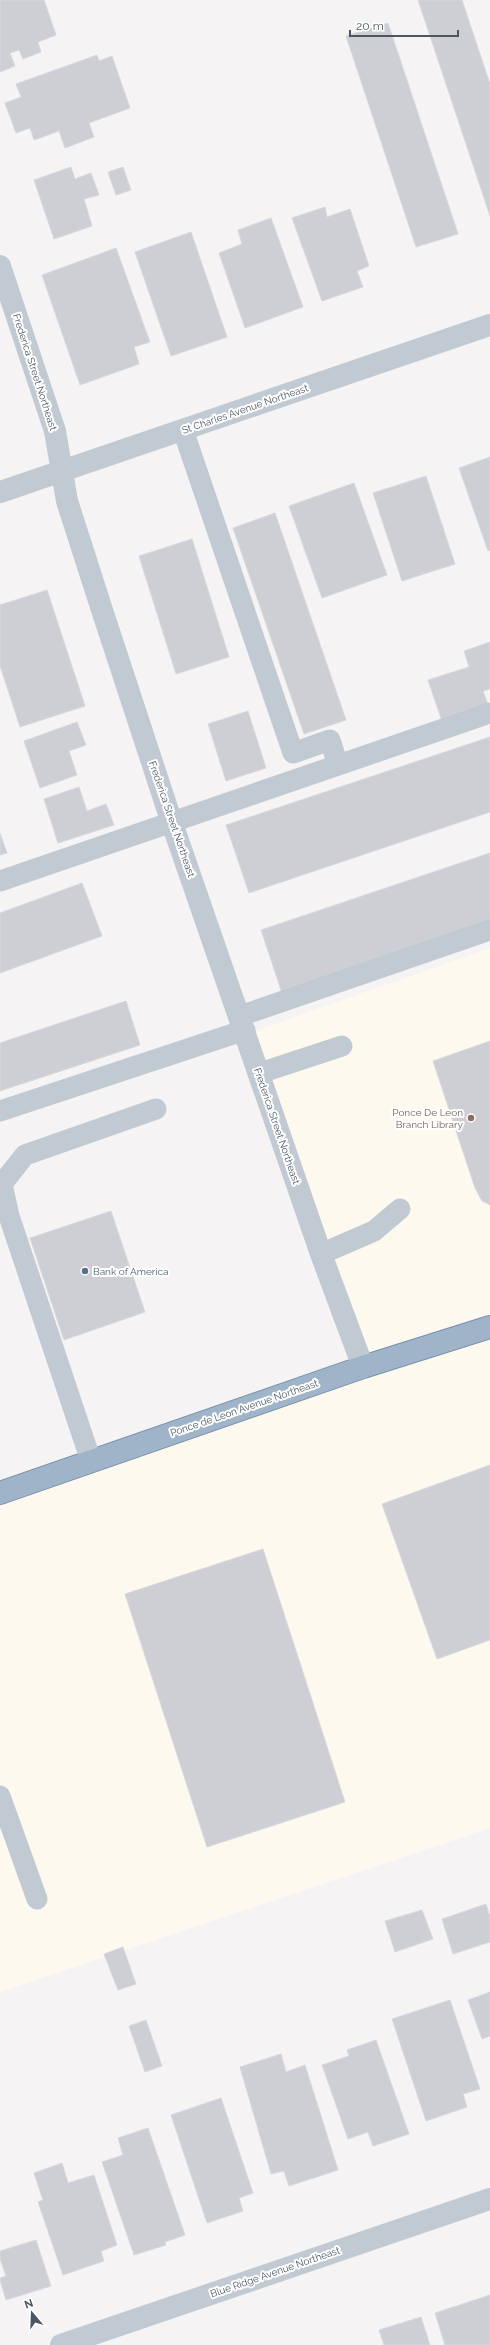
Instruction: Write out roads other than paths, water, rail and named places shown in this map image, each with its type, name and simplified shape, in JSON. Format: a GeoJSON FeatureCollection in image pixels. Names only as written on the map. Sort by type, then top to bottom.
{"type":"FeatureCollection","features":[{"type":"Feature","properties":{"kind":"highway","name":"Ponce de Leon Avenue Northeast"},"geometry":{"type":"LineString","coordinates":[[0,1493],[363,1367],[490,1327]]}},
{"type":"Feature","properties":{"kind":"street","name":"Frederica Street Northeast"},"geometry":{"type":"LineString","coordinates":[[0,266],[55,431],[70,513],[172,822],[260,1073],[321,1254],[363,1367]]}},
{"type":"Feature","properties":{"kind":"street","name":"St Charles Avenue Northeast"},"geometry":{"type":"LineString","coordinates":[[0,492],[490,325]]}},
{"type":"Feature","properties":{"kind":"street","name":"Blue Ridge Avenue Northeast"},"geometry":{"type":"LineString","coordinates":[[61,2345],[490,2199]]}},
{"type":"Feature","properties":{"kind":"lane"},"geometry":{"type":"LineString","coordinates":[[183,430],[293,753],[330,740],[338,765]]}},
{"type":"Feature","properties":{"kind":"lane"},"geometry":{"type":"LineString","coordinates":[[0,881],[490,712]]}},
{"type":"Feature","properties":{"kind":"lane"},"geometry":{"type":"LineString","coordinates":[[0,1111],[242,1023],[490,930]]}},
{"type":"Feature","properties":{"kind":"lane"},"geometry":{"type":"LineString","coordinates":[[260,1073],[342,1046]]}},
{"type":"Feature","properties":{"kind":"lane"},"geometry":{"type":"LineString","coordinates":[[91,1461],[9,1216],[2,1184],[25,1155],[156,1109]]}},
{"type":"Feature","properties":{"kind":"lane"},"geometry":{"type":"LineString","coordinates":[[321,1254],[374,1231],[400,1209]]}},
{"type":"Feature","properties":{"kind":"lane"},"geometry":{"type":"LineString","coordinates":[[0,1796],[38,1899]]}},
{"type":"Feature","properties":{"kind":"place","name":"Ponce De Leon Branch Library"},"geometry":{"type":"Point","coordinates":[471,1118]}},
{"type":"Feature","properties":{"kind":"place","name":"Bank of America"},"geometry":{"type":"Point","coordinates":[85,1271]}}]}
